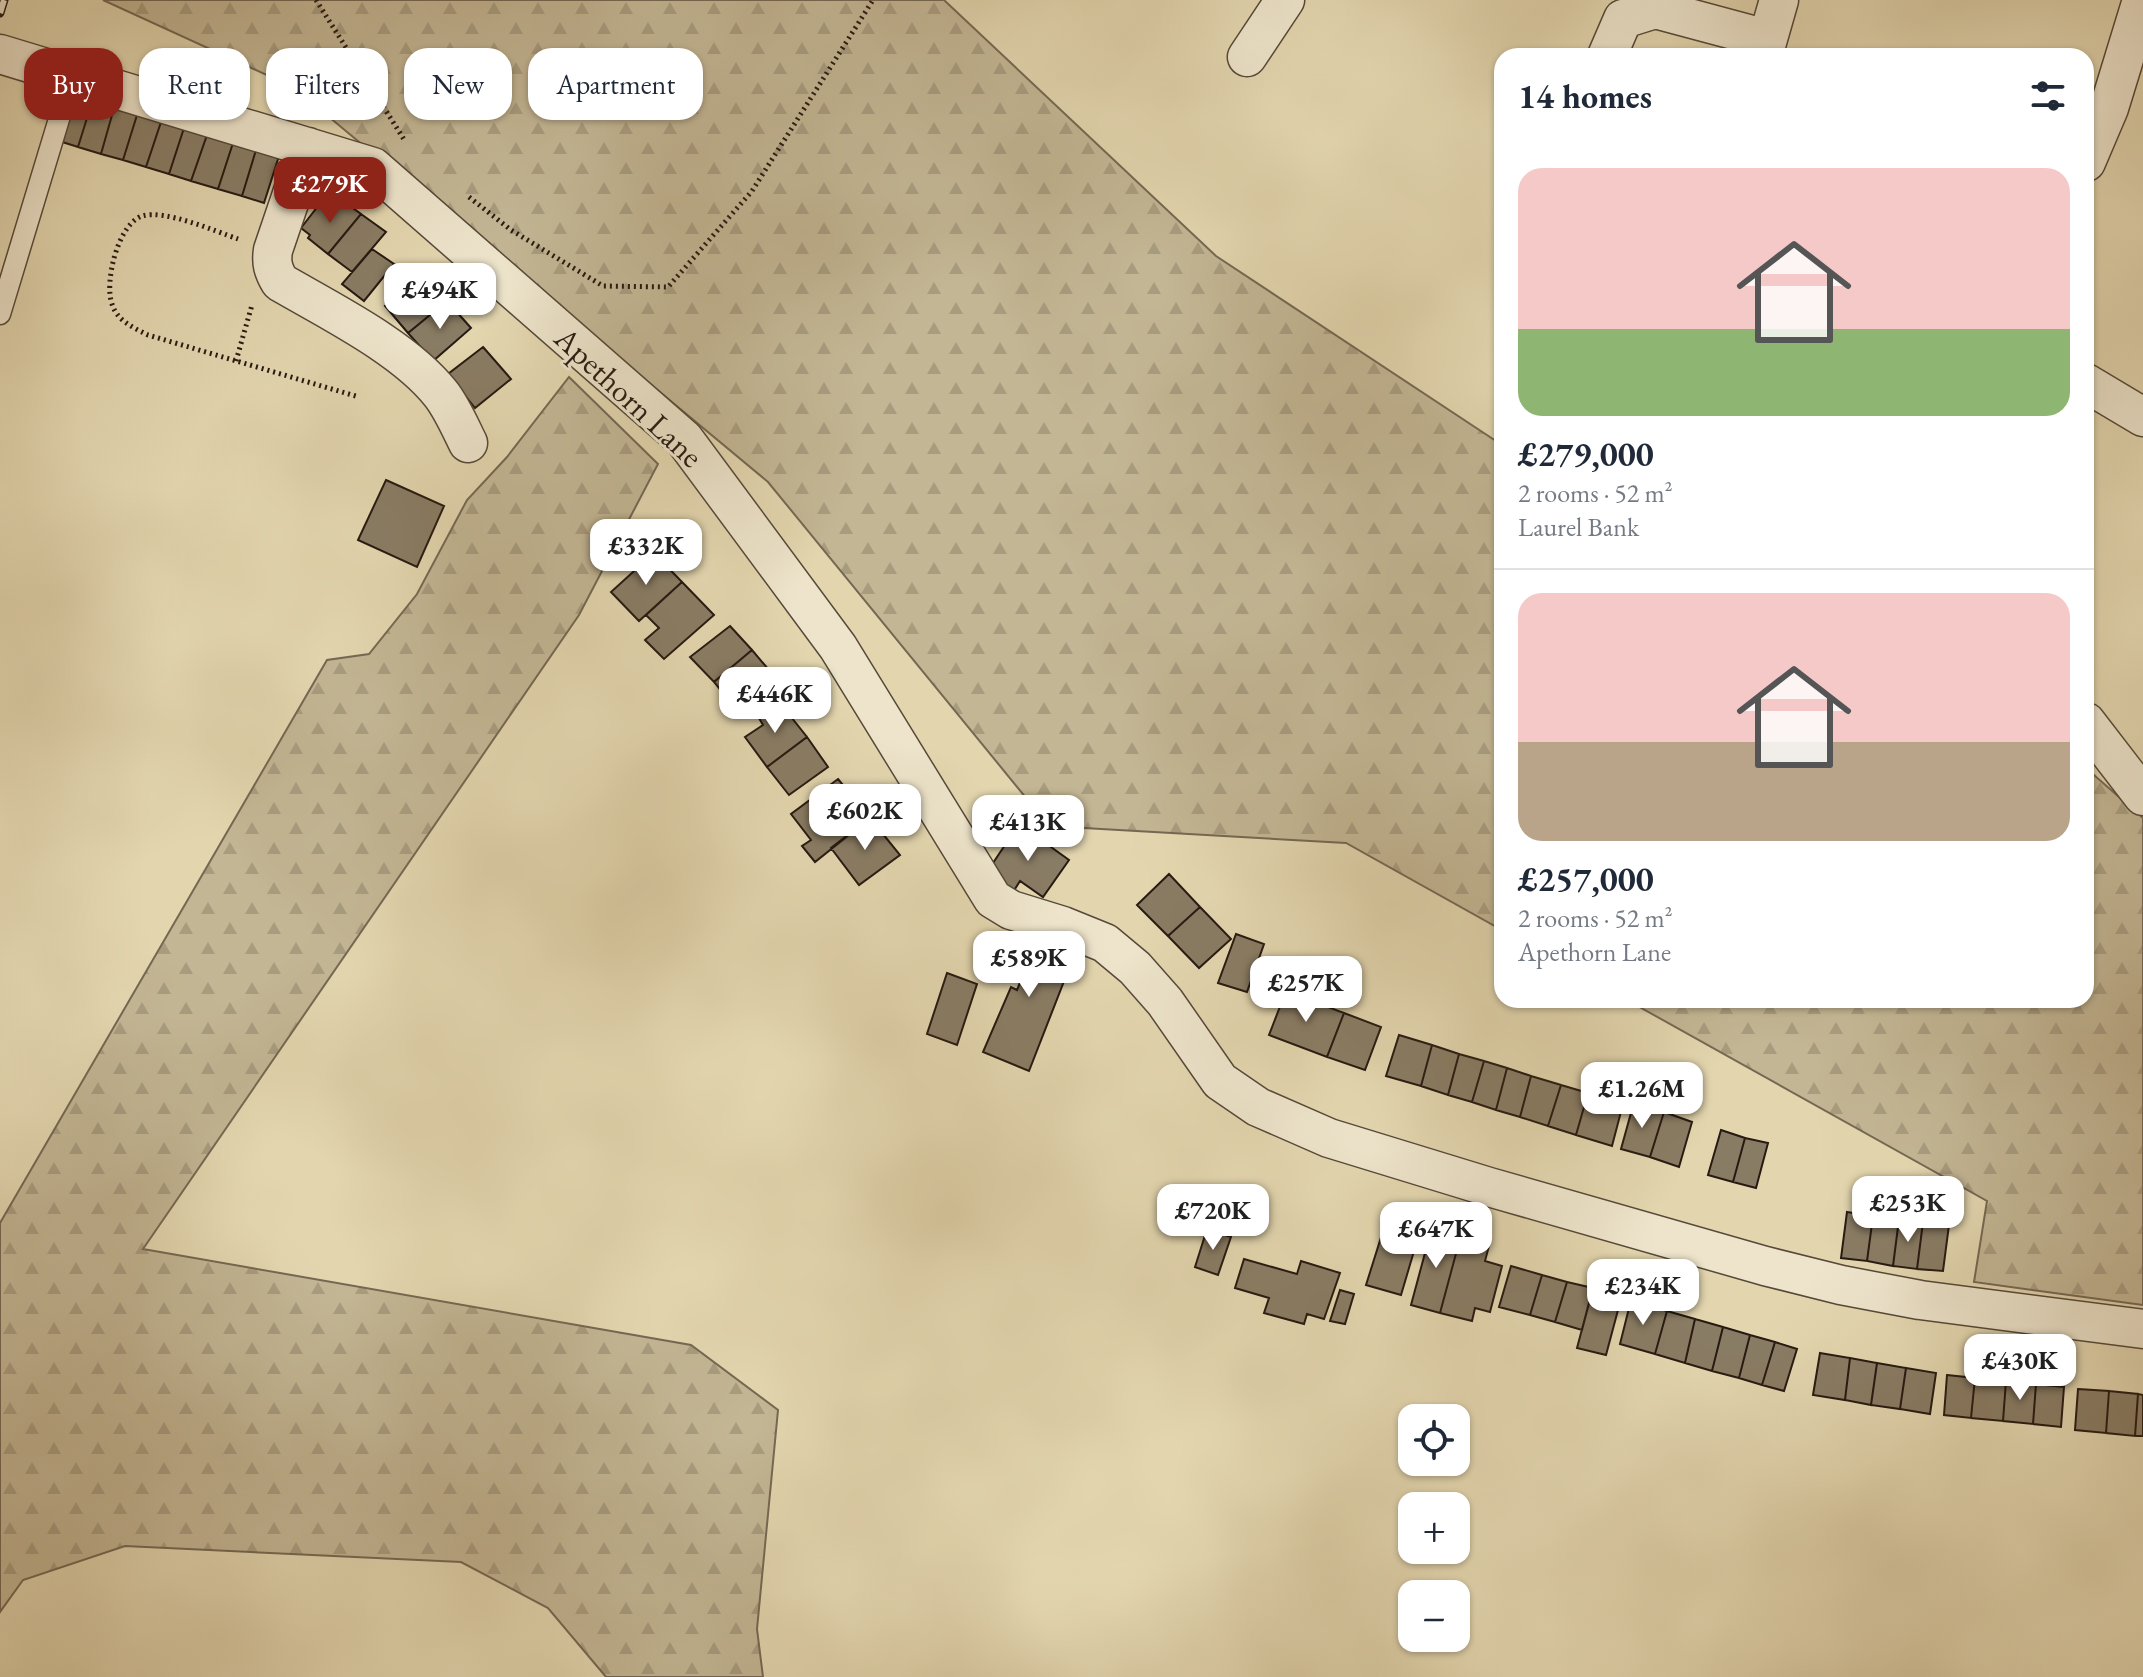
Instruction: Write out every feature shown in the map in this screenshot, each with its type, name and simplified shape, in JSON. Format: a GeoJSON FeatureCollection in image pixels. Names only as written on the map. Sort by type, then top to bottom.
{"type":"FeatureCollection","features":[{"type":"Feature","properties":{"kind":"street"},"geometry":{"type":"LineString","coordinates":[[1247,57],[1285,0]]}},
{"type":"Feature","properties":{"kind":"street"},"geometry":{"type":"LineString","coordinates":[[1610,48],[1623,19],[1655,9],[1765,48],[1779,0]]}},
{"type":"Feature","properties":{"kind":"street"},"geometry":{"type":"LineString","coordinates":[[2094,143],[2109,108],[2142,0]]}},
{"type":"Feature","properties":{"kind":"street","name":"Apethorn Lane"},"geometry":{"type":"LineString","coordinates":[[123,91],[373,167],[684,439],[838,647],[993,899],[1011,910],[1105,943],[1135,968],[1165,1002],[1220,1081],[1258,1107],[1329,1138],[1765,1266],[1920,1300],[2143,1329]]}},
{"type":"Feature","properties":{"kind":"street"},"geometry":{"type":"LineString","coordinates":[[308,147],[273,261],[280,282],[365,332],[408,362],[442,395],[468,443]]}},
{"type":"Feature","properties":{"kind":"street"},"geometry":{"type":"LineString","coordinates":[[2094,388],[2143,417]]}},
{"type":"Feature","properties":{"kind":"street"},"geometry":{"type":"LineString","coordinates":[[2094,732],[2143,796]]}},
{"type":"Feature","properties":{"kind":"lane"},"geometry":{"type":"LineString","coordinates":[[0,314],[59,120]]}},
{"type":"Feature","properties":{"kind":"path"},"geometry":{"type":"LineString","coordinates":[[316,0],[407,145]]}},
{"type":"Feature","properties":{"kind":"path"},"geometry":{"type":"LineString","coordinates":[[464,193],[511,230],[603,286],[668,287],[752,191],[873,0]]}},
{"type":"Feature","properties":{"kind":"path"},"geometry":{"type":"LineString","coordinates":[[236,361],[250,308],[273,261],[166,215],[142,216],[127,227],[116,251],[110,283],[111,303],[118,316],[130,327],[148,335],[236,361],[359,397]]}},
{"type":"Feature","properties":{"kind":"green space"},"geometry":{"type":"Polygon","coordinates":[[[103,0],[944,0],[1216,256],[1494,440],[1494,926],[1346,843],[1049,826],[768,482],[333,120],[388,120],[388,48],[266,48],[266,75],[250,67],[250,48],[208,48],[103,0]]]}},
{"type":"Feature","properties":{"kind":"green space"},"geometry":{"type":"Polygon","coordinates":[[[569,377],[658,464],[579,615],[143,1249],[691,1345],[778,1410],[757,1629],[763,1677],[606,1677],[548,1608],[461,1562],[125,1546],[23,1580],[0,1612],[0,1223],[327,660],[369,654],[417,594],[467,500],[507,457],[569,377]]]}},
{"type":"Feature","properties":{"kind":"green space"},"geometry":{"type":"Polygon","coordinates":[[[2094,775],[2143,818],[2143,1305],[1974,1282],[1987,1201],[1641,1008],[2094,1008],[2094,775]]]}},
{"type":"Feature","properties":{"kind":"building"},"geometry":{"type":"Polygon","coordinates":[[[123,111],[137,115],[123,160],[101,154],[111,120],[123,120],[123,111]]]}},
{"type":"Feature","properties":{"kind":"building"},"geometry":{"type":"Polygon","coordinates":[[[137,115],[139,120],[161,122],[146,167],[123,160],[137,115]]]}},
{"type":"Feature","properties":{"kind":"building"},"geometry":{"type":"Polygon","coordinates":[[[63,120],[86,120],[78,147],[56,140],[63,120]]]}},
{"type":"Feature","properties":{"kind":"building"},"geometry":{"type":"Polygon","coordinates":[[[86,120],[111,120],[101,154],[78,147],[86,120]]]}},
{"type":"Feature","properties":{"kind":"building"},"geometry":{"type":"Polygon","coordinates":[[[161,122],[184,128],[169,174],[146,167],[161,122]]]}},
{"type":"Feature","properties":{"kind":"building"},"geometry":{"type":"Polygon","coordinates":[[[184,128],[207,135],[191,181],[169,174],[184,128]]]}},
{"type":"Feature","properties":{"kind":"building"},"geometry":{"type":"Polygon","coordinates":[[[207,135],[233,143],[218,189],[191,181],[207,135]]]}},
{"type":"Feature","properties":{"kind":"building"},"geometry":{"type":"Polygon","coordinates":[[[233,143],[256,150],[242,196],[218,189],[233,143]]]}},
{"type":"Feature","properties":{"kind":"building"},"geometry":{"type":"Polygon","coordinates":[[[256,150],[279,156],[264,203],[242,196],[256,150]]]}},
{"type":"Feature","properties":{"kind":"building"},"geometry":{"type":"Polygon","coordinates":[[[339,198],[361,214],[328,254],[301,228],[318,206],[328,213],[339,198]]]}},
{"type":"Feature","properties":{"kind":"building"},"geometry":{"type":"Polygon","coordinates":[[[361,214],[386,232],[352,272],[328,254],[361,214]]]}},
{"type":"Feature","properties":{"kind":"building"},"geometry":{"type":"Polygon","coordinates":[[[372,249],[394,264],[364,301],[342,284],[372,249]]]}},
{"type":"Feature","properties":{"kind":"building"},"geometry":{"type":"Polygon","coordinates":[[[424,275],[447,301],[408,333],[385,306],[424,275]]]}},
{"type":"Feature","properties":{"kind":"building"},"geometry":{"type":"Polygon","coordinates":[[[447,301],[471,328],[433,361],[408,333],[447,301]]]}},
{"type":"Feature","properties":{"kind":"building"},"geometry":{"type":"Polygon","coordinates":[[[483,347],[511,379],[475,408],[448,374],[483,347]]]}},
{"type":"Feature","properties":{"kind":"building"},"geometry":{"type":"Polygon","coordinates":[[[386,480],[444,506],[417,567],[358,540],[386,480]]]}},
{"type":"Feature","properties":{"kind":"building"},"geometry":{"type":"Polygon","coordinates":[[[654,553],[682,582],[639,621],[611,592],[654,553]]]}},
{"type":"Feature","properties":{"kind":"building"},"geometry":{"type":"Polygon","coordinates":[[[682,582],[714,615],[664,659],[645,640],[659,628],[646,615],[682,582]]]}},
{"type":"Feature","properties":{"kind":"building"},"geometry":{"type":"Polygon","coordinates":[[[730,626],[752,650],[714,682],[690,657],[730,626]]]}},
{"type":"Feature","properties":{"kind":"building"},"geometry":{"type":"Polygon","coordinates":[[[752,650],[774,676],[736,709],[714,682],[752,650]]]}},
{"type":"Feature","properties":{"kind":"building"},"geometry":{"type":"Polygon","coordinates":[[[780,703],[807,737],[767,767],[745,737],[763,725],[759,718],[780,703]]]}},
{"type":"Feature","properties":{"kind":"building"},"geometry":{"type":"Polygon","coordinates":[[[807,737],[828,767],[789,795],[767,767],[807,737]]]}},
{"type":"Feature","properties":{"kind":"building"},"geometry":{"type":"Polygon","coordinates":[[[838,779],[870,818],[815,862],[802,846],[811,840],[791,814],[838,779]]]}},
{"type":"Feature","properties":{"kind":"building"},"geometry":{"type":"Polygon","coordinates":[[[870,818],[900,855],[859,885],[831,848],[870,818]]]}},
{"type":"Feature","properties":{"kind":"building"},"geometry":{"type":"Polygon","coordinates":[[[1019,824],[1069,860],[1043,897],[1020,881],[1013,892],[987,872],[1019,824]]]}},
{"type":"Feature","properties":{"kind":"building"},"geometry":{"type":"Polygon","coordinates":[[[1169,874],[1200,907],[1168,936],[1137,905],[1169,874]]]}},
{"type":"Feature","properties":{"kind":"building"},"geometry":{"type":"Polygon","coordinates":[[[1200,907],[1231,939],[1199,968],[1168,936],[1200,907]]]}},
{"type":"Feature","properties":{"kind":"building"},"geometry":{"type":"Polygon","coordinates":[[[1016,929],[1075,953],[1029,1071],[983,1052],[1011,987],[1017,990],[1026,967],[1004,958],[1016,929]]]}},
{"type":"Feature","properties":{"kind":"building"},"geometry":{"type":"Polygon","coordinates":[[[1236,934],[1264,944],[1247,992],[1218,983],[1236,934]]]}},
{"type":"Feature","properties":{"kind":"building"},"geometry":{"type":"Polygon","coordinates":[[[947,973],[977,984],[957,1045],[927,1034],[947,973]]]}},
{"type":"Feature","properties":{"kind":"building"},"geometry":{"type":"Polygon","coordinates":[[[1286,991],[1344,1013],[1327,1057],[1269,1035],[1286,991]]]}},
{"type":"Feature","properties":{"kind":"building"},"geometry":{"type":"Polygon","coordinates":[[[1344,1013],[1381,1027],[1365,1070],[1327,1057],[1344,1013]]]}},
{"type":"Feature","properties":{"kind":"building"},"geometry":{"type":"Polygon","coordinates":[[[1399,1035],[1432,1045],[1421,1086],[1386,1076],[1399,1035]]]}},
{"type":"Feature","properties":{"kind":"building"},"geometry":{"type":"Polygon","coordinates":[[[1432,1045],[1459,1054],[1448,1095],[1421,1086],[1432,1045]]]}},
{"type":"Feature","properties":{"kind":"building"},"geometry":{"type":"Polygon","coordinates":[[[1459,1054],[1484,1061],[1472,1102],[1448,1095],[1459,1054]]]}},
{"type":"Feature","properties":{"kind":"building"},"geometry":{"type":"Polygon","coordinates":[[[1484,1061],[1507,1068],[1496,1110],[1472,1102],[1484,1061]]]}},
{"type":"Feature","properties":{"kind":"building"},"geometry":{"type":"Polygon","coordinates":[[[1507,1068],[1531,1076],[1520,1117],[1496,1110],[1507,1068]]]}},
{"type":"Feature","properties":{"kind":"building"},"geometry":{"type":"Polygon","coordinates":[[[1531,1076],[1561,1085],[1548,1126],[1520,1117],[1531,1076]]]}},
{"type":"Feature","properties":{"kind":"building"},"geometry":{"type":"Polygon","coordinates":[[[1561,1085],[1588,1093],[1576,1135],[1548,1126],[1561,1085]]]}},
{"type":"Feature","properties":{"kind":"building"},"geometry":{"type":"Polygon","coordinates":[[[1588,1093],[1623,1104],[1612,1146],[1576,1135],[1588,1093]]]}},
{"type":"Feature","properties":{"kind":"building"},"geometry":{"type":"Polygon","coordinates":[[[1634,1102],[1664,1112],[1650,1157],[1621,1149],[1634,1102]]]}},
{"type":"Feature","properties":{"kind":"building"},"geometry":{"type":"Polygon","coordinates":[[[1664,1112],[1692,1122],[1679,1167],[1650,1157],[1664,1112]]]}},
{"type":"Feature","properties":{"kind":"building"},"geometry":{"type":"Polygon","coordinates":[[[1721,1130],[1745,1138],[1733,1182],[1708,1175],[1721,1130]]]}},
{"type":"Feature","properties":{"kind":"building"},"geometry":{"type":"Polygon","coordinates":[[[1745,1138],[1768,1143],[1756,1188],[1733,1182],[1745,1138]]]}},
{"type":"Feature","properties":{"kind":"building"},"geometry":{"type":"Polygon","coordinates":[[[1847,1212],[1873,1216],[1867,1261],[1841,1258],[1847,1212]]]}},
{"type":"Feature","properties":{"kind":"building"},"geometry":{"type":"Polygon","coordinates":[[[1873,1216],[1899,1219],[1893,1266],[1867,1261],[1873,1216]]]}},
{"type":"Feature","properties":{"kind":"building"},"geometry":{"type":"Polygon","coordinates":[[[1899,1219],[1923,1222],[1917,1269],[1893,1266],[1899,1219]]]}},
{"type":"Feature","properties":{"kind":"building"},"geometry":{"type":"Polygon","coordinates":[[[1923,1222],[1949,1225],[1943,1271],[1917,1269],[1923,1222]]]}},
{"type":"Feature","properties":{"kind":"building"},"geometry":{"type":"Polygon","coordinates":[[[1432,1227],[1461,1235],[1440,1313],[1411,1305],[1432,1227]]]}},
{"type":"Feature","properties":{"kind":"building"},"geometry":{"type":"Polygon","coordinates":[[[1207,1229],[1231,1237],[1218,1275],[1195,1267],[1207,1229]]]}},
{"type":"Feature","properties":{"kind":"building"},"geometry":{"type":"Polygon","coordinates":[[[1383,1231],[1417,1241],[1401,1295],[1366,1285],[1383,1231]]]}},
{"type":"Feature","properties":{"kind":"building"},"geometry":{"type":"Polygon","coordinates":[[[1461,1235],[1490,1242],[1485,1261],[1502,1266],[1490,1312],[1475,1308],[1472,1321],[1440,1313],[1461,1235]]]}},
{"type":"Feature","properties":{"kind":"building"},"geometry":{"type":"Polygon","coordinates":[[[1244,1259],[1297,1274],[1301,1261],[1340,1273],[1324,1319],[1307,1314],[1304,1324],[1264,1313],[1269,1298],[1235,1288],[1244,1259]]]}},
{"type":"Feature","properties":{"kind":"building"},"geometry":{"type":"Polygon","coordinates":[[[1511,1266],[1542,1275],[1530,1315],[1499,1307],[1511,1266]]]}},
{"type":"Feature","properties":{"kind":"building"},"geometry":{"type":"Polygon","coordinates":[[[1542,1275],[1567,1282],[1555,1322],[1530,1315],[1542,1275]]]}},
{"type":"Feature","properties":{"kind":"building"},"geometry":{"type":"Polygon","coordinates":[[[1567,1282],[1593,1288],[1582,1330],[1555,1322],[1567,1282]]]}},
{"type":"Feature","properties":{"kind":"building"},"geometry":{"type":"Polygon","coordinates":[[[1593,1288],[1622,1295],[1606,1355],[1577,1348],[1593,1288]]]}},
{"type":"Feature","properties":{"kind":"building"},"geometry":{"type":"Polygon","coordinates":[[[1340,1290],[1354,1294],[1345,1324],[1330,1321],[1340,1290]]]}},
{"type":"Feature","properties":{"kind":"building"},"geometry":{"type":"Polygon","coordinates":[[[1631,1300],[1667,1311],[1655,1354],[1620,1344],[1631,1300]]]}},
{"type":"Feature","properties":{"kind":"building"},"geometry":{"type":"Polygon","coordinates":[[[1667,1311],[1695,1319],[1685,1363],[1655,1354],[1667,1311]]]}},
{"type":"Feature","properties":{"kind":"building"},"geometry":{"type":"Polygon","coordinates":[[[1695,1319],[1723,1327],[1712,1371],[1685,1363],[1695,1319]]]}},
{"type":"Feature","properties":{"kind":"building"},"geometry":{"type":"Polygon","coordinates":[[[1723,1327],[1750,1335],[1739,1378],[1712,1371],[1723,1327]]]}},
{"type":"Feature","properties":{"kind":"building"},"geometry":{"type":"Polygon","coordinates":[[[1750,1335],[1775,1342],[1762,1385],[1739,1378],[1750,1335]]]}},
{"type":"Feature","properties":{"kind":"building"},"geometry":{"type":"Polygon","coordinates":[[[1775,1342],[1797,1349],[1784,1391],[1762,1385],[1775,1342]]]}},
{"type":"Feature","properties":{"kind":"building"},"geometry":{"type":"Polygon","coordinates":[[[1820,1353],[1850,1358],[1845,1400],[1813,1395],[1820,1353]]]}},
{"type":"Feature","properties":{"kind":"building"},"geometry":{"type":"Polygon","coordinates":[[[1850,1358],[1877,1363],[1871,1405],[1845,1400],[1850,1358]]]}},
{"type":"Feature","properties":{"kind":"building"},"geometry":{"type":"Polygon","coordinates":[[[1877,1363],[1906,1368],[1900,1409],[1871,1405],[1877,1363]]]}},
{"type":"Feature","properties":{"kind":"building"},"geometry":{"type":"Polygon","coordinates":[[[1906,1368],[1936,1373],[1930,1414],[1900,1409],[1906,1368]]]}},
{"type":"Feature","properties":{"kind":"building"},"geometry":{"type":"Polygon","coordinates":[[[1947,1375],[1975,1378],[1971,1418],[1944,1415],[1947,1375]]]}},
{"type":"Feature","properties":{"kind":"building"},"geometry":{"type":"Polygon","coordinates":[[[1975,1378],[2006,1381],[2003,1421],[1971,1418],[1975,1378]]]}},
{"type":"Feature","properties":{"kind":"building"},"geometry":{"type":"Polygon","coordinates":[[[2006,1381],[2036,1384],[2033,1424],[2003,1421],[2006,1381]]]}},
{"type":"Feature","properties":{"kind":"building"},"geometry":{"type":"Polygon","coordinates":[[[2036,1384],[2064,1387],[2061,1427],[2033,1424],[2036,1384]]]}},
{"type":"Feature","properties":{"kind":"building"},"geometry":{"type":"Polygon","coordinates":[[[2078,1389],[2109,1391],[2106,1433],[2075,1430],[2078,1389]]]}},
{"type":"Feature","properties":{"kind":"building"},"geometry":{"type":"Polygon","coordinates":[[[2109,1391],[2138,1394],[2135,1436],[2106,1433],[2109,1391]]]}},
{"type":"Feature","properties":{"kind":"building"},"geometry":{"type":"Polygon","coordinates":[[[2138,1394],[2143,1395],[2143,1436],[2135,1436],[2138,1394]]]}},
{"type":"Feature","properties":{"kind":"railway"},"geometry":{"type":"LineString","coordinates":[[0,13],[4,0]]}}]}
